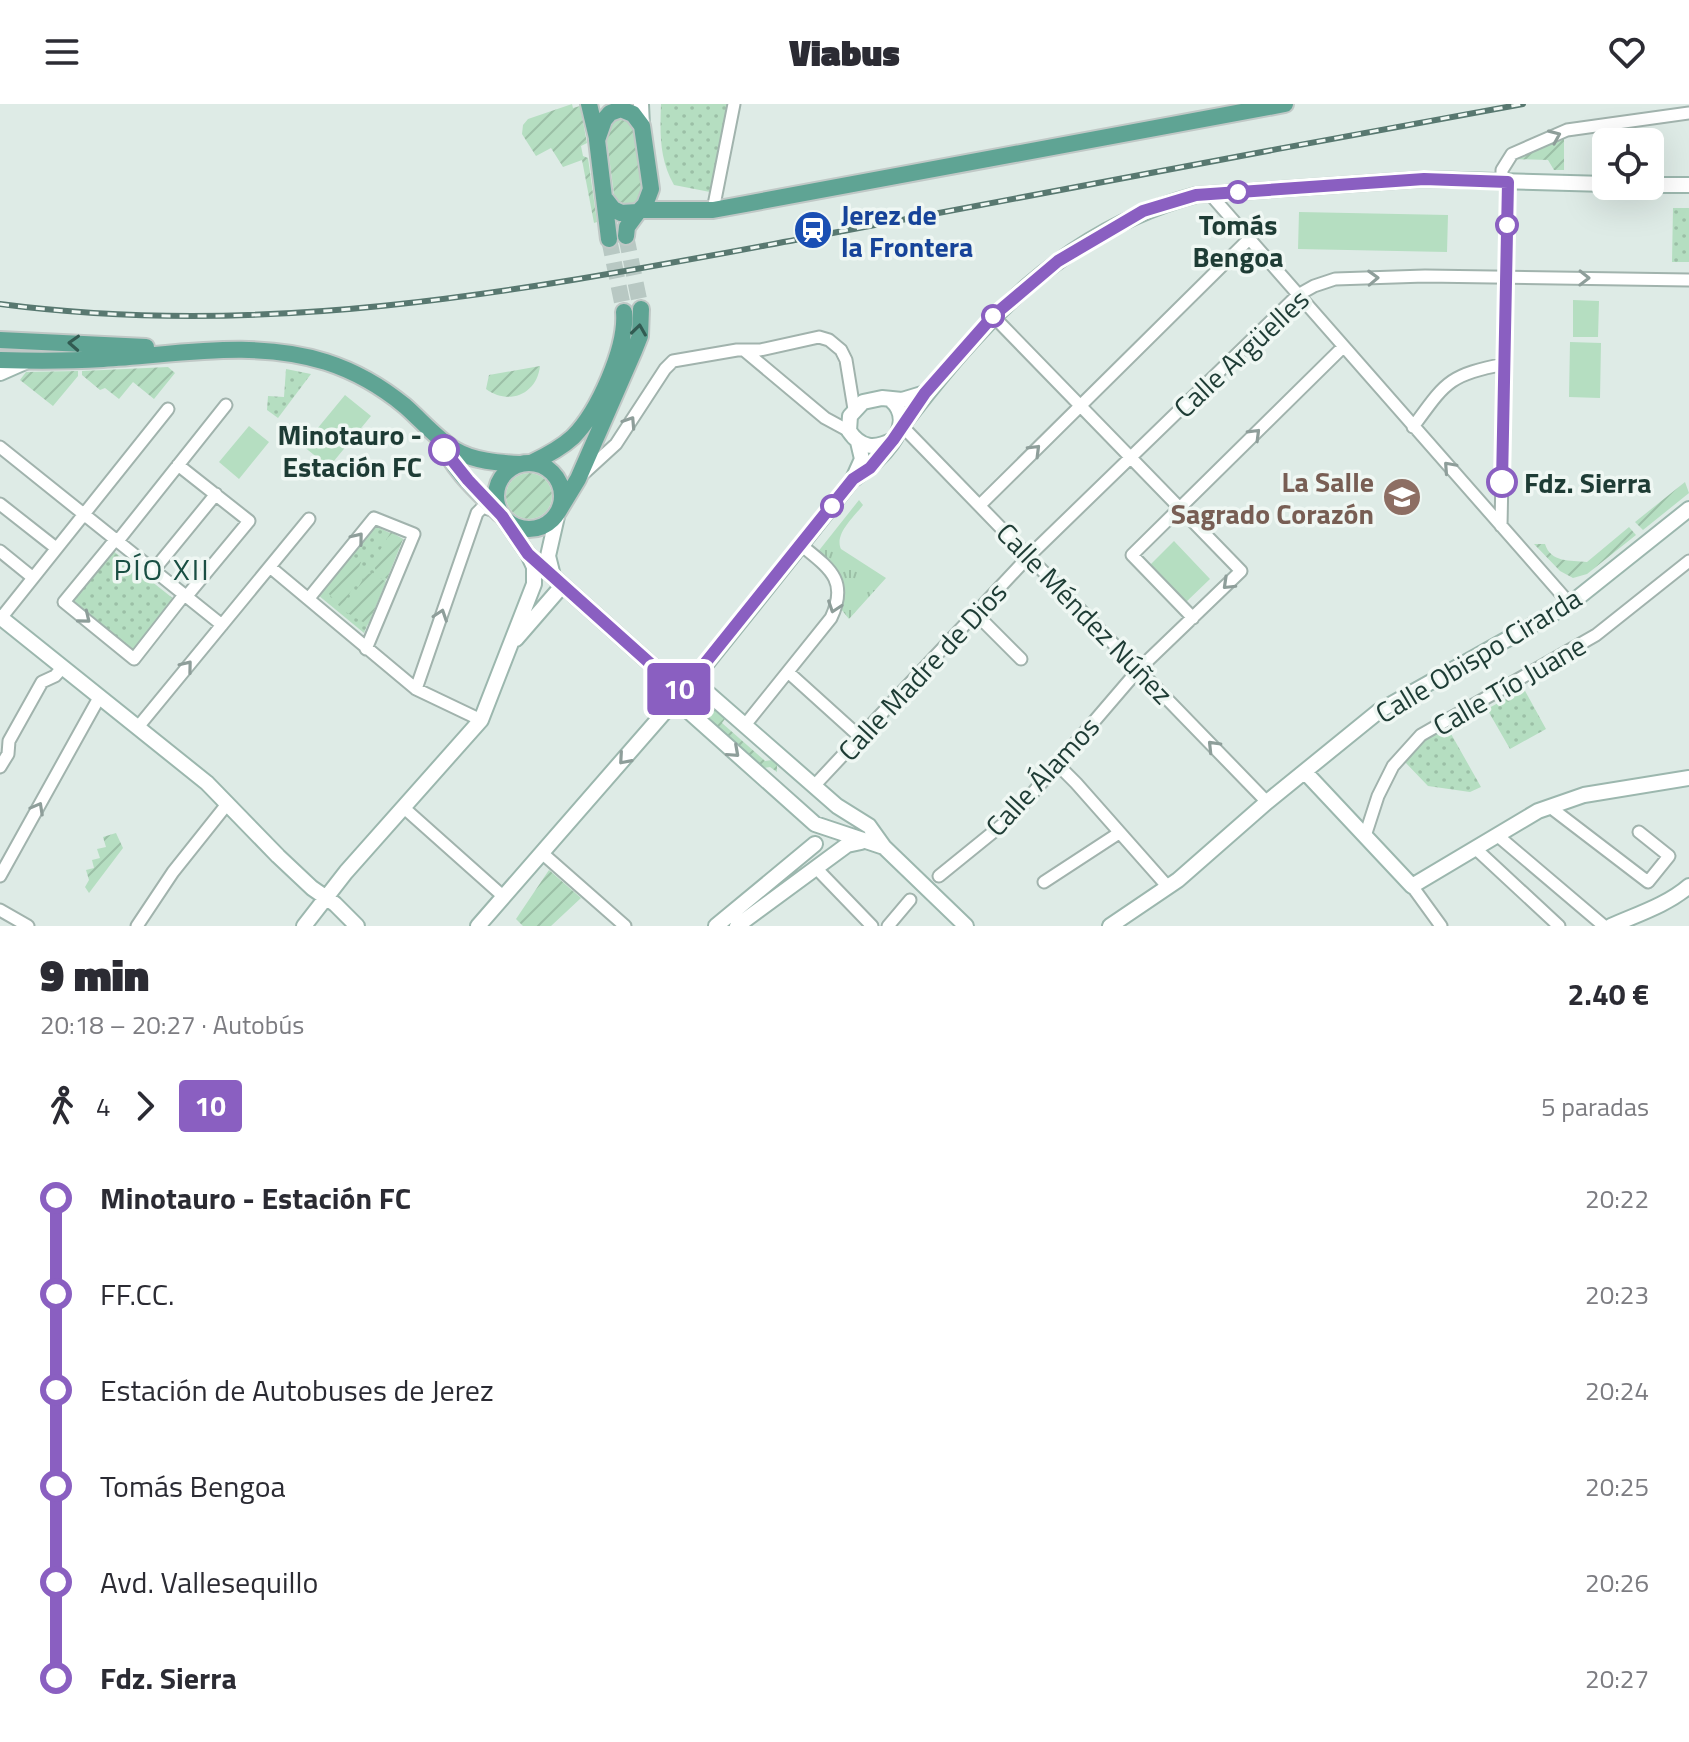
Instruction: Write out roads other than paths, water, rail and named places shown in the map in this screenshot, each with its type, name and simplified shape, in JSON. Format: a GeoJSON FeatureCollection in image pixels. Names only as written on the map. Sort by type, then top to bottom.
{"type":"FeatureCollection","features":[{"type":"Feature","properties":{"kind":"main road"},"geometry":{"type":"LineString","coordinates":[[589,104],[606,200],[618,238],[649,197],[642,126],[633,114],[618,107],[604,120],[597,140]]}},
{"type":"Feature","properties":{"kind":"main road"},"geometry":{"type":"LineString","coordinates":[[606,200],[621,213],[713,210],[1285,104]]}},
{"type":"Feature","properties":{"kind":"main road"},"geometry":{"type":"LineString","coordinates":[[649,177],[667,199],[695,209]]}},
{"type":"Feature","properties":{"kind":"main road"},"geometry":{"type":"LineString","coordinates":[[441,441],[450,458],[502,516],[520,528],[530,529],[551,521],[578,479],[640,336],[632,311],[621,347],[593,409],[573,437],[549,454],[510,469],[497,486],[497,507],[502,516]]}},
{"type":"Feature","properties":{"kind":"main road"},"geometry":{"type":"LineString","coordinates":[[0,340],[276,351],[326,362],[376,386],[403,404],[441,441],[463,454],[496,462],[525,463],[551,471],[558,480],[561,502],[558,512]]}},
{"type":"Feature","properties":{"kind":"main road"},"geometry":{"type":"LineString","coordinates":[[0,360],[102,359],[207,350]]}},
{"type":"Feature","properties":{"kind":"street"},"geometry":{"type":"LineString","coordinates":[[641,104],[642,126]]}},
{"type":"Feature","properties":{"kind":"street"},"geometry":{"type":"LineString","coordinates":[[713,210],[734,104]]}},
{"type":"Feature","properties":{"kind":"street"},"geometry":{"type":"LineString","coordinates":[[1501,526],[1506,277],[1505,182],[1502,170],[1512,154],[1567,130],[1689,113]]}},
{"type":"Feature","properties":{"kind":"street"},"geometry":{"type":"LineString","coordinates":[[853,479],[870,468],[925,393],[993,316],[1058,261],[1119,223],[1168,202],[1210,194],[1424,179],[1592,184]]}},
{"type":"Feature","properties":{"kind":"street"},"geometry":{"type":"LineString","coordinates":[[1664,185],[1689,185]]}},
{"type":"Feature","properties":{"kind":"street"},"geometry":{"type":"LineString","coordinates":[[1210,194],[1570,604]]}},
{"type":"Feature","properties":{"kind":"street"},"geometry":{"type":"LineString","coordinates":[[980,505],[1249,239]]}},
{"type":"Feature","properties":{"kind":"street","name":"Calle Argüelles"},"geometry":{"type":"LineString","coordinates":[[1029,556],[1298,295],[1314,286],[1335,279],[1506,277],[1689,280]]}},
{"type":"Feature","properties":{"kind":"street"},"geometry":{"type":"LineString","coordinates":[[993,316],[1179,508]]}},
{"type":"Feature","properties":{"kind":"street"},"geometry":{"type":"LineString","coordinates":[[478,926],[693,680],[853,479],[862,459],[848,423],[854,409],[846,360],[841,350],[829,340],[819,337],[673,361],[616,444],[578,479]]}},
{"type":"Feature","properties":{"kind":"street"},"geometry":{"type":"LineString","coordinates":[[1193,618],[1132,555],[1343,347]]}},
{"type":"Feature","properties":{"kind":"street"},"geometry":{"type":"LineString","coordinates":[[745,351],[825,418],[853,437],[875,447],[893,440]]}},
{"type":"Feature","properties":{"kind":"street"},"geometry":{"type":"LineString","coordinates":[[0,373],[27,361]]}},
{"type":"Feature","properties":{"kind":"street"},"geometry":{"type":"LineString","coordinates":[[1413,427],[1449,381],[1477,369],[1505,364]]}},
{"type":"Feature","properties":{"kind":"street"},"geometry":{"type":"LineString","coordinates":[[854,409],[872,398],[902,400],[925,393]]}},
{"type":"Feature","properties":{"kind":"street"},"geometry":{"type":"LineString","coordinates":[[891,400],[901,412],[902,426]]}},
{"type":"Feature","properties":{"kind":"street"},"geometry":{"type":"LineString","coordinates":[[178,465],[249,521],[134,659],[64,602],[113,538],[226,405]]}},
{"type":"Feature","properties":{"kind":"street"},"geometry":{"type":"LineString","coordinates":[[168,409],[0,617],[228,803],[278,856],[357,926]]}},
{"type":"Feature","properties":{"kind":"street","name":"Calle Méndez Núñez"},"geometry":{"type":"LineString","coordinates":[[902,426],[1267,802]]}},
{"type":"Feature","properties":{"kind":"street"},"geometry":{"type":"LineString","coordinates":[[0,447],[222,625]]}},
{"type":"Feature","properties":{"kind":"street"},"geometry":{"type":"LineString","coordinates":[[153,571],[216,494]]}},
{"type":"Feature","properties":{"kind":"street"},"geometry":{"type":"LineString","coordinates":[[0,504],[56,548]]}},
{"type":"Feature","properties":{"kind":"street"},"geometry":{"type":"LineString","coordinates":[[304,926],[325,897],[481,720],[535,578],[528,554],[502,516],[488,507],[479,510],[416,689]]}},
{"type":"Feature","properties":{"kind":"street","name":"Calle Álamos"},"geometry":{"type":"LineString","coordinates":[[939,876],[1013,816],[1139,669],[1241,571],[1179,508]]}},
{"type":"Feature","properties":{"kind":"street","name":"Calle Obispo Cirarda"},"geometry":{"type":"LineString","coordinates":[[1110,926],[1168,887],[1379,711],[1570,604],[1689,509]]}},
{"type":"Feature","properties":{"kind":"street"},"geometry":{"type":"LineString","coordinates":[[558,512],[548,556],[559,583]]}},
{"type":"Feature","properties":{"kind":"street"},"geometry":{"type":"LineString","coordinates":[[309,598],[374,518],[414,534],[366,649]]}},
{"type":"Feature","properties":{"kind":"street"},"geometry":{"type":"LineString","coordinates":[[138,727],[309,519]]}},
{"type":"Feature","properties":{"kind":"street"},"geometry":{"type":"LineString","coordinates":[[745,725],[831,618],[837,604],[839,589],[835,577],[801,545]]}},
{"type":"Feature","properties":{"kind":"street"},"geometry":{"type":"LineString","coordinates":[[0,551],[32,577]]}},
{"type":"Feature","properties":{"kind":"street"},"geometry":{"type":"LineString","coordinates":[[528,554],[818,826],[878,845]]}},
{"type":"Feature","properties":{"kind":"street","name":"Calle Madre de Dios"},"geometry":{"type":"LineString","coordinates":[[814,786],[1029,556]]}},
{"type":"Feature","properties":{"kind":"street","name":"Calle Tío Juane"},"geometry":{"type":"LineString","coordinates":[[1365,836],[1378,796],[1393,766],[1421,735],[1596,635],[1689,561]]}},
{"type":"Feature","properties":{"kind":"street"},"geometry":{"type":"LineString","coordinates":[[270,567],[416,689],[481,720]]}},
{"type":"Feature","properties":{"kind":"street"},"geometry":{"type":"LineString","coordinates":[[508,648],[559,583]]}},
{"type":"Feature","properties":{"kind":"street"},"geometry":{"type":"LineString","coordinates":[[976,614],[1021,659]]}},
{"type":"Feature","properties":{"kind":"street"},"geometry":{"type":"LineString","coordinates":[[0,767],[8,754],[9,741],[42,682],[55,676],[63,667]]}},
{"type":"Feature","properties":{"kind":"street"},"geometry":{"type":"LineString","coordinates":[[788,672],[860,737]]}},
{"type":"Feature","properties":{"kind":"street"},"geometry":{"type":"LineString","coordinates":[[693,680],[837,806],[869,826],[878,845],[966,926]]}},
{"type":"Feature","properties":{"kind":"street"},"geometry":{"type":"LineString","coordinates":[[0,876],[100,696]]}},
{"type":"Feature","properties":{"kind":"street"},"geometry":{"type":"LineString","coordinates":[[1058,765],[1168,887]]}},
{"type":"Feature","properties":{"kind":"street"},"geometry":{"type":"LineString","coordinates":[[1305,772],[1412,886],[1441,926]]}},
{"type":"Feature","properties":{"kind":"street"},"geometry":{"type":"LineString","coordinates":[[1412,886],[1538,811],[1584,795],[1689,778]]}},
{"type":"Feature","properties":{"kind":"street"},"geometry":{"type":"LineString","coordinates":[[137,926],[173,872],[228,803]]}},
{"type":"Feature","properties":{"kind":"street"},"geometry":{"type":"LineString","coordinates":[[818,826],[832,824],[838,817],[837,806]]}},
{"type":"Feature","properties":{"kind":"street"},"geometry":{"type":"LineString","coordinates":[[837,806],[844,835],[840,850]]}},
{"type":"Feature","properties":{"kind":"street"},"geometry":{"type":"LineString","coordinates":[[403,807],[504,897]]}},
{"type":"Feature","properties":{"kind":"street"},"geometry":{"type":"LineString","coordinates":[[1550,807],[1648,882],[1669,856],[1639,832]]}},
{"type":"Feature","properties":{"kind":"street"},"geometry":{"type":"LineString","coordinates":[[814,870],[818,826]]}},
{"type":"Feature","properties":{"kind":"street"},"geometry":{"type":"LineString","coordinates":[[1044,882],[1119,833]]}},
{"type":"Feature","properties":{"kind":"street"},"geometry":{"type":"LineString","coordinates":[[1498,836],[1604,926]]}},
{"type":"Feature","properties":{"kind":"street"},"geometry":{"type":"LineString","coordinates":[[737,926],[840,850],[857,841],[878,845]]}},
{"type":"Feature","properties":{"kind":"street"},"geometry":{"type":"LineString","coordinates":[[716,926],[815,844]]}},
{"type":"Feature","properties":{"kind":"street"},"geometry":{"type":"LineString","coordinates":[[1476,849],[1559,926]]}},
{"type":"Feature","properties":{"kind":"street"},"geometry":{"type":"LineString","coordinates":[[542,853],[625,926]]}},
{"type":"Feature","properties":{"kind":"street"},"geometry":{"type":"LineString","coordinates":[[801,857],[872,926]]}},
{"type":"Feature","properties":{"kind":"street"},"geometry":{"type":"LineString","coordinates":[[1611,926],[1654,908],[1689,886]]}},
{"type":"Feature","properties":{"kind":"street"},"geometry":{"type":"LineString","coordinates":[[888,926],[910,900]]}},
{"type":"Feature","properties":{"kind":"street"},"geometry":{"type":"LineString","coordinates":[[0,910],[28,926]]}},
{"type":"Feature","properties":{"kind":"tunnel"},"geometry":{"type":"LineString","coordinates":[[626,236],[641,309]]}},
{"type":"Feature","properties":{"kind":"tunnel"},"geometry":{"type":"LineString","coordinates":[[609,239],[624,312]]}},
{"type":"Feature","properties":{"kind":"railway"},"geometry":{"type":"LineString","coordinates":[[0,304],[105,314],[209,316],[312,312],[515,289],[1523,104]]}},
{"type":"Feature","properties":{"kind":"place","name":"Tomás Bengoa"},"geometry":{"type":"Point","coordinates":[1238,192]}},
{"type":"Feature","properties":{"kind":"place","name":"Jerez de la Frontera"},"geometry":{"type":"Point","coordinates":[813,230]}},
{"type":"Feature","properties":{"kind":"place","name":"Minotauro - Estación FC"},"geometry":{"type":"Point","coordinates":[444,450]}},
{"type":"Feature","properties":{"kind":"place","name":"Fdz. Sierra"},"geometry":{"type":"Point","coordinates":[1502,482]}},
{"type":"Feature","properties":{"kind":"place","name":"La Salle Sagrado Corazón"},"geometry":{"type":"Point","coordinates":[1402,497]}},
{"type":"Feature","properties":{"kind":"district","name":"PÍO XII"},"geometry":{"type":"Point","coordinates":[162,569]}}]}
